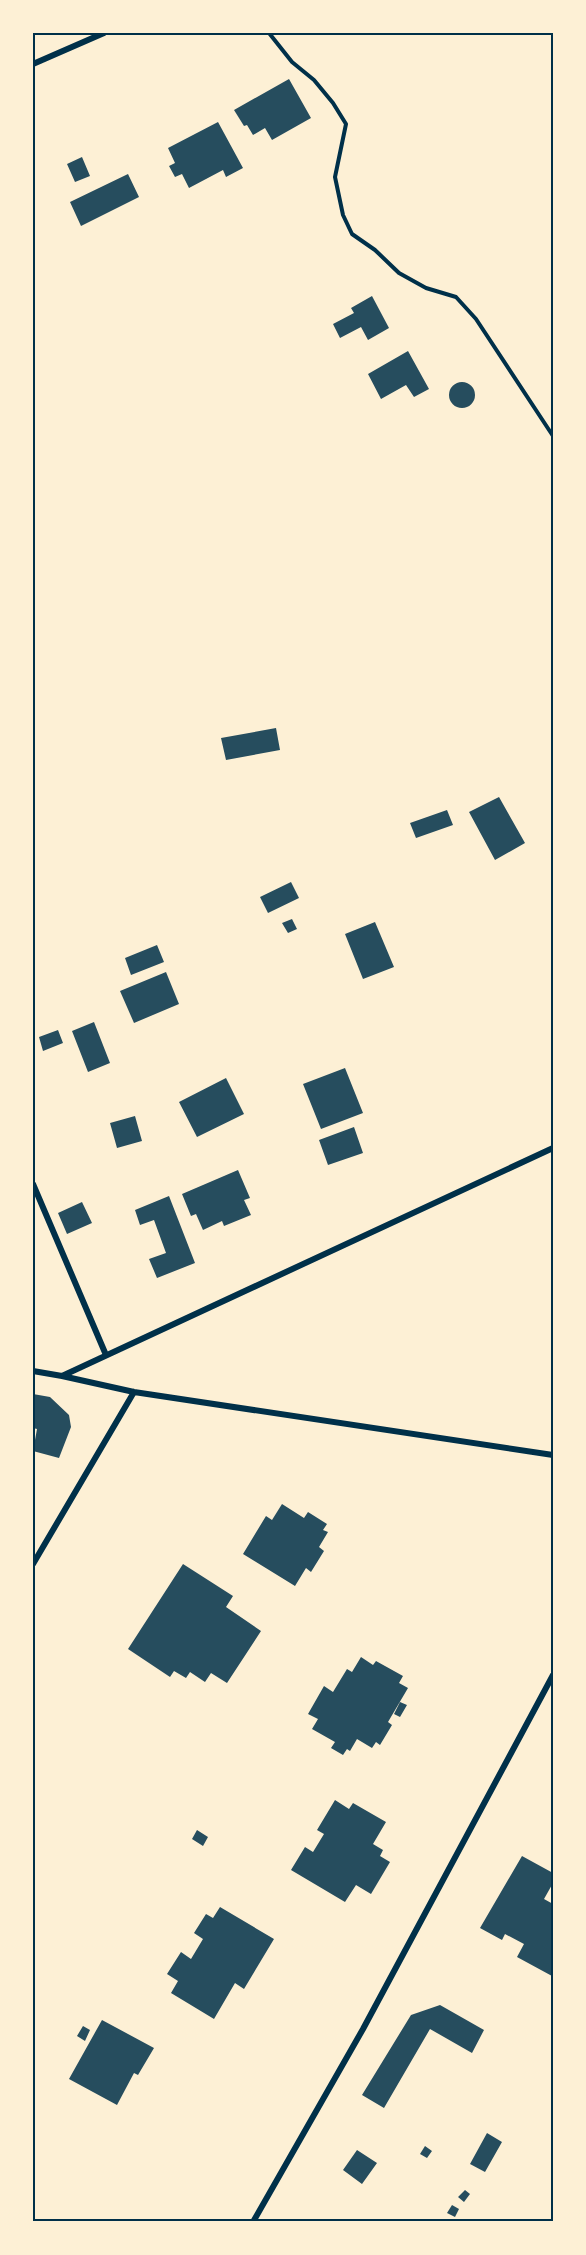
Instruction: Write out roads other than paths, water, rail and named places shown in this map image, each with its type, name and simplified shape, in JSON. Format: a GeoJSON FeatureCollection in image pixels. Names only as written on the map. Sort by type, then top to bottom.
{"type":"FeatureCollection","features":[{"type":"Feature","properties":{"kind":"street"},"geometry":{"type":"LineString","coordinates":[[33,64],[104,33]]}},
{"type":"Feature","properties":{"kind":"street"},"geometry":{"type":"LineString","coordinates":[[62,1376],[553,1148]]}},
{"type":"Feature","properties":{"kind":"street"},"geometry":{"type":"LineString","coordinates":[[33,1184],[106,1355]]}},
{"type":"Feature","properties":{"kind":"street"},"geometry":{"type":"LineString","coordinates":[[33,1371],[134,1392],[553,1455]]}},
{"type":"Feature","properties":{"kind":"street"},"geometry":{"type":"LineString","coordinates":[[33,1564],[134,1392]]}},
{"type":"Feature","properties":{"kind":"street"},"geometry":{"type":"LineString","coordinates":[[253,2222],[363,2029],[553,1675]]}}]}
